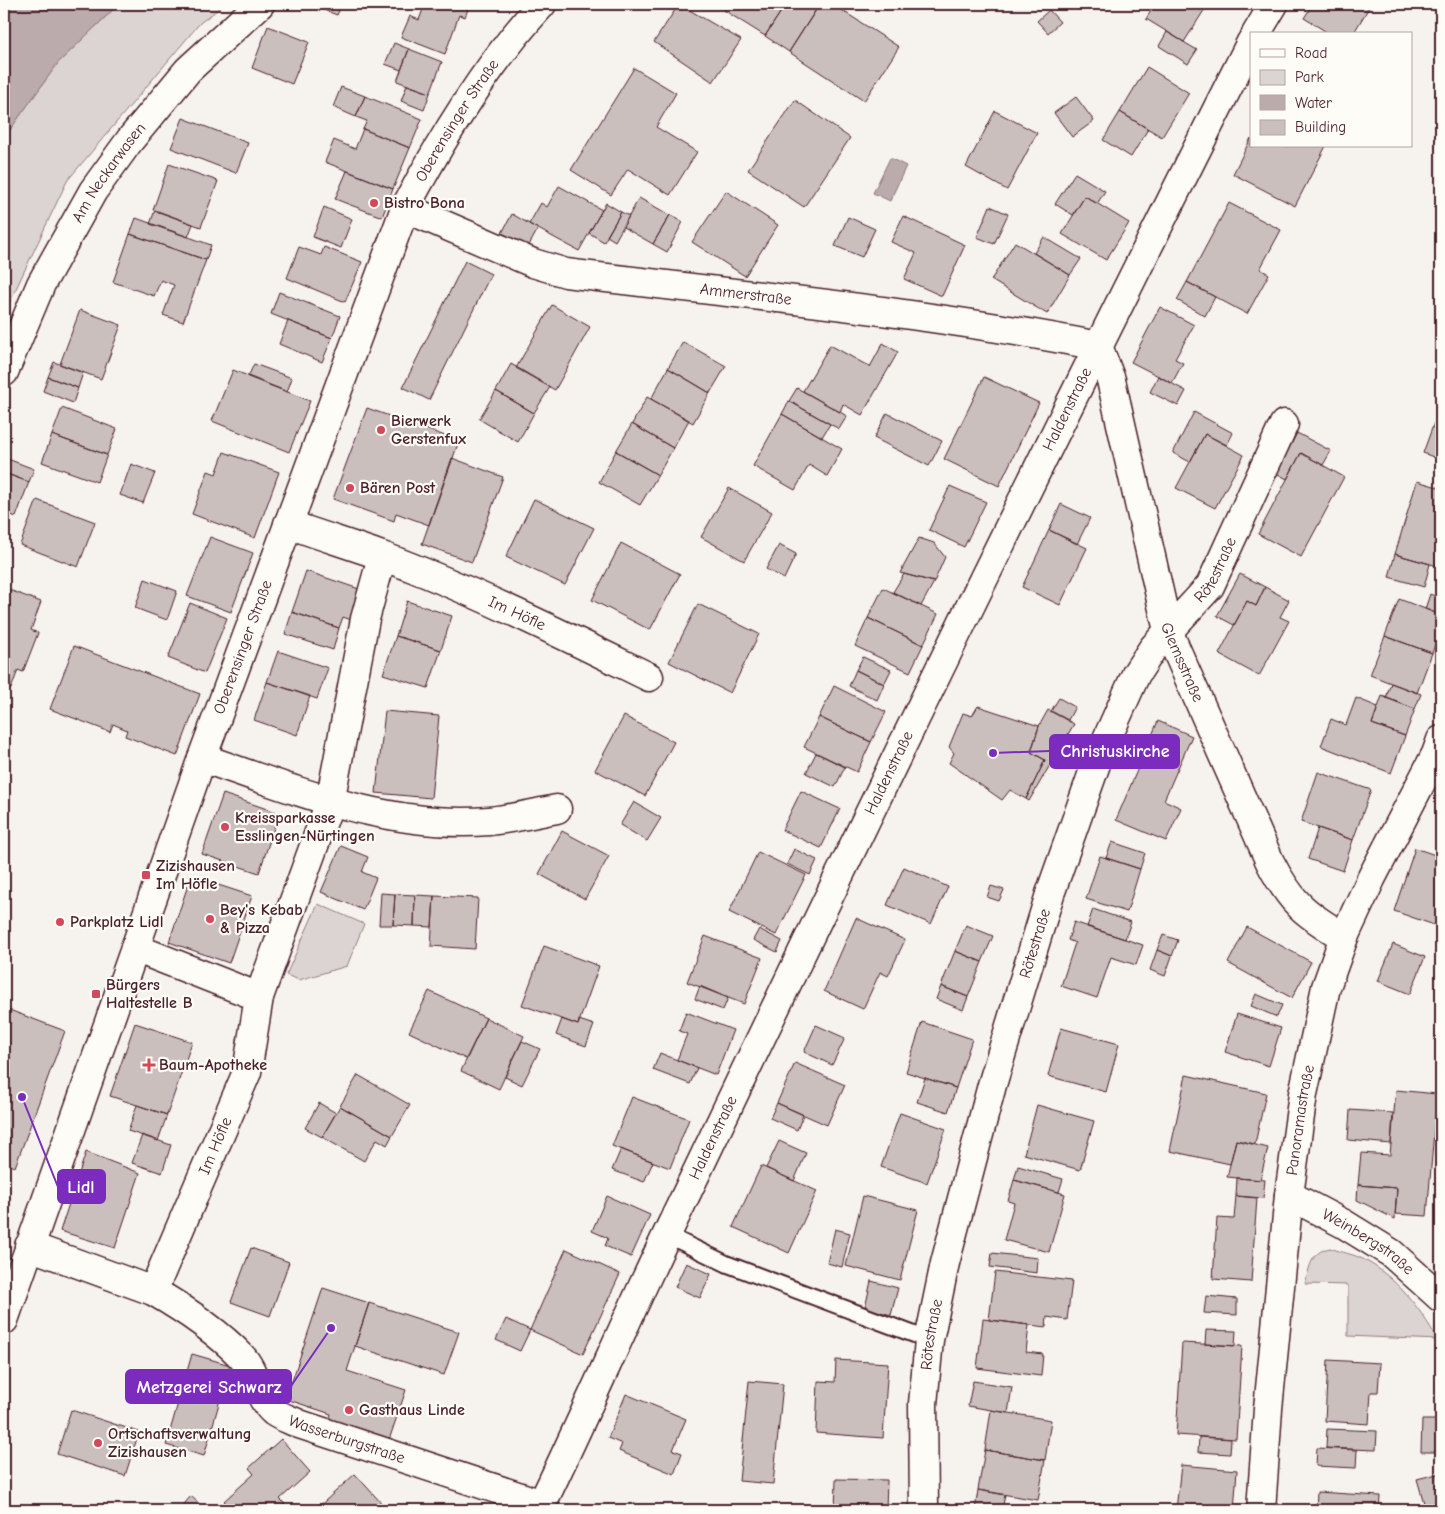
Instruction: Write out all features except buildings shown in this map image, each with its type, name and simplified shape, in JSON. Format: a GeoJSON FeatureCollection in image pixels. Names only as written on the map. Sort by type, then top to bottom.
{"type":"FeatureCollection","features":[{"type":"Feature","properties":{"kind":"street","name":"Am Neckarwasen"},"geometry":{"type":"LineString","coordinates":[[4,372],[41,284],[93,191],[130,140],[188,70],[260,4]]}},
{"type":"Feature","properties":{"kind":"street","name":"Oberensinger Straße"},"geometry":{"type":"LineString","coordinates":[[4,1320],[202,758],[405,208],[436,149],[479,84],[542,4]]}},
{"type":"Feature","properties":{"kind":"street"},"geometry":{"type":"LineString","coordinates":[[1257,32],[1274,4]]}},
{"type":"Feature","properties":{"kind":"street","name":"Haldenstraße"},"geometry":{"type":"LineString","coordinates":[[541,1507],[667,1234],[865,820],[1098,346],[1250,44]]}},
{"type":"Feature","properties":{"kind":"street","name":"Ammerstraße"},"geometry":{"type":"LineString","coordinates":[[405,208],[533,263],[566,273],[787,298],[982,324],[1098,346]]}},
{"type":"Feature","properties":{"kind":"street","name":"Glemsstraße"},"geometry":{"type":"LineString","coordinates":[[1098,346],[1111,380],[1168,631],[1283,888],[1298,906],[1344,937]]}},
{"type":"Feature","properties":{"kind":"street","name":"Rötestraße"},"geometry":{"type":"LineString","coordinates":[[924,1510],[923,1404],[929,1340],[945,1264],[992,1085],[1050,894],[1097,761],[1136,674],[1168,631],[1210,586],[1284,424]]}},
{"type":"Feature","properties":{"kind":"street","name":"Im Höfle"},"geometry":{"type":"LineString","coordinates":[[288,524],[382,557],[547,627],[648,677]]}},
{"type":"Feature","properties":{"kind":"street","name":"Im Höfle"},"geometry":{"type":"LineString","coordinates":[[153,1291],[246,1072],[259,997],[330,802],[365,619],[382,557]]}},
{"type":"Feature","properties":{"kind":"street","name":"Panoramastraße"},"geometry":{"type":"LineString","coordinates":[[1261,1510],[1268,1410],[1289,1195],[1303,1094],[1326,987],[1344,937],[1372,877],[1440,750]]}},
{"type":"Feature","properties":{"kind":"street"},"geometry":{"type":"LineString","coordinates":[[202,758],[330,802],[385,815],[443,821],[490,821],[557,809]]}},
{"type":"Feature","properties":{"kind":"street"},"geometry":{"type":"LineString","coordinates":[[135,948],[259,997]]}},
{"type":"Feature","properties":{"kind":"street","name":"Weinbergstraße"},"geometry":{"type":"LineString","coordinates":[[1289,1195],[1344,1224],[1390,1252],[1441,1298]]}},
{"type":"Feature","properties":{"kind":"street","name":"Wasserburgstraße"},"geometry":{"type":"LineString","coordinates":[[29,1246],[153,1291],[215,1332],[242,1357],[260,1393],[274,1411],[299,1424],[541,1507]]}},
{"type":"Feature","properties":{"kind":"lane"},"geometry":{"type":"LineString","coordinates":[[667,1234],[727,1264],[929,1340]]}},
{"type":"Feature","properties":{"kind":"green space"},"geometry":{"type":"Polygon","coordinates":[[[119,4],[225,4],[200,23],[67,181],[4,314],[4,138],[58,63],[119,4]]]}},
{"type":"Feature","properties":{"kind":"green space"},"geometry":{"type":"Polygon","coordinates":[[[318,904],[364,924],[347,966],[299,980],[286,975],[318,904]]]}},
{"type":"Feature","properties":{"kind":"green space"},"geometry":{"type":"Polygon","coordinates":[[[1330,1248],[1363,1259],[1386,1275],[1415,1305],[1438,1340],[1348,1336],[1348,1285],[1305,1284],[1312,1261],[1318,1253],[1330,1248]]]}},
{"type":"Feature","properties":{"kind":"water"},"geometry":{"type":"Polygon","coordinates":[[[4,4],[119,4],[58,63],[4,138],[4,4]]]}},
{"type":"Feature","properties":{"kind":"water"},"geometry":{"type":"Polygon","coordinates":[[[890,158],[906,166],[890,201],[873,193],[890,158]]]}},
{"type":"Feature","properties":{"kind":"place","name":"Bistro Bona"},"geometry":{"type":"Point","coordinates":[374,203]}},
{"type":"Feature","properties":{"kind":"place","name":"Bierwerk Gerstenfux"},"geometry":{"type":"Point","coordinates":[381,430]}},
{"type":"Feature","properties":{"kind":"place","name":"Bären Post"},"geometry":{"type":"Point","coordinates":[350,488]}},
{"type":"Feature","properties":{"kind":"place","name":"Christuskirche"},"geometry":{"type":"Point","coordinates":[993,753]}},
{"type":"Feature","properties":{"kind":"place","name":"Kreissparkasse Esslingen-Nürtingen"},"geometry":{"type":"Point","coordinates":[225,827]}},
{"type":"Feature","properties":{"kind":"place","name":"Zizishausen Im Höfle"},"geometry":{"type":"Point","coordinates":[146,875]}},
{"type":"Feature","properties":{"kind":"place","name":"Bey's Kebab & Pizza"},"geometry":{"type":"Point","coordinates":[210,919]}},
{"type":"Feature","properties":{"kind":"place","name":"Parkplatz Lidl"},"geometry":{"type":"Point","coordinates":[60,922]}},
{"type":"Feature","properties":{"kind":"place","name":"Bürgers Haltestelle B"},"geometry":{"type":"Point","coordinates":[96,994]}},
{"type":"Feature","properties":{"kind":"place","name":"Baum-Apotheke"},"geometry":{"type":"Point","coordinates":[149,1065]}},
{"type":"Feature","properties":{"kind":"place","name":"Lidl"},"geometry":{"type":"Point","coordinates":[22,1097]}},
{"type":"Feature","properties":{"kind":"place","name":"Metzgerei Schwarz"},"geometry":{"type":"Point","coordinates":[331,1328]}},
{"type":"Feature","properties":{"kind":"place","name":"Gasthaus Linde"},"geometry":{"type":"Point","coordinates":[349,1410]}},
{"type":"Feature","properties":{"kind":"place","name":"Ortschaftsverwaltung Zizishausen"},"geometry":{"type":"Point","coordinates":[98,1443]}}]}
